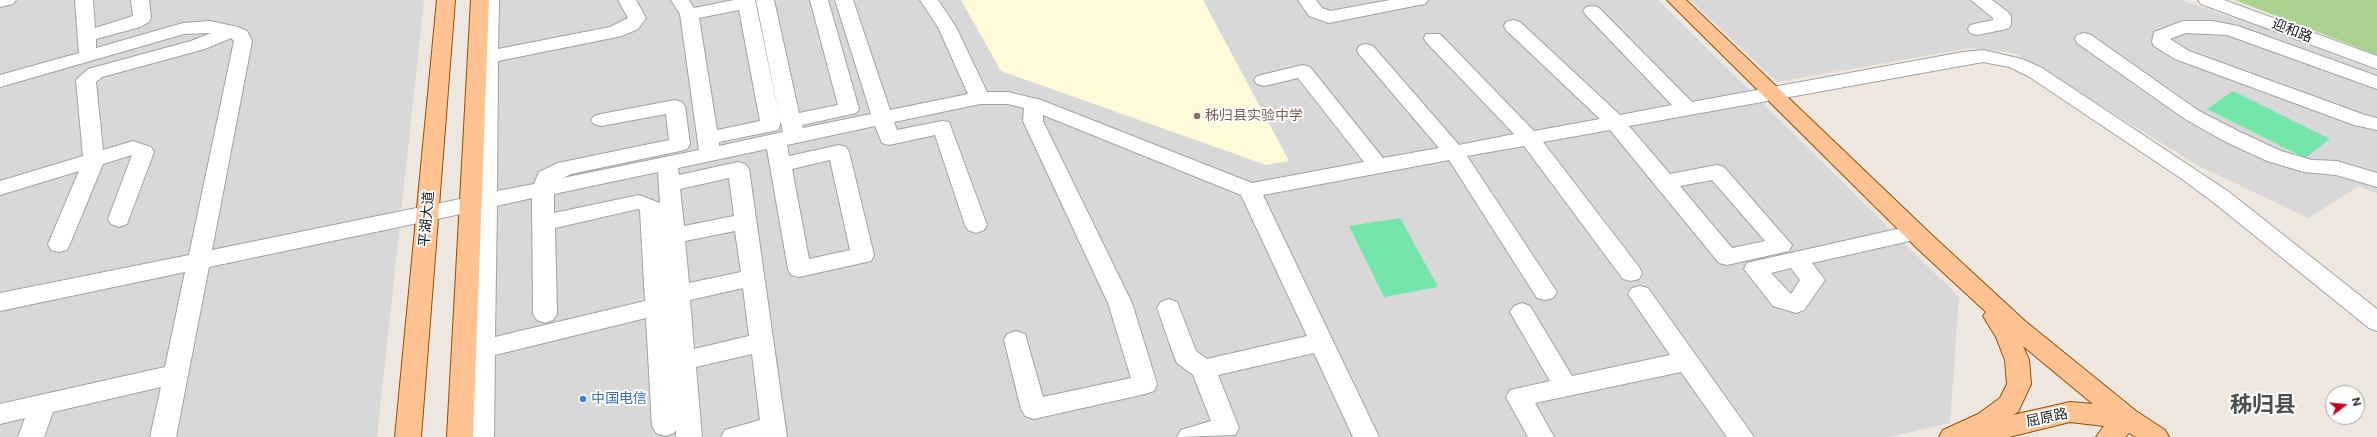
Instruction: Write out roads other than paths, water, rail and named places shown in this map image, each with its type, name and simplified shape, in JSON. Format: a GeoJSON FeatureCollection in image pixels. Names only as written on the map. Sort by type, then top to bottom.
{"type":"FeatureCollection","features":[{"type":"Feature","properties":{"kind":"main road","name":"平湖大道"},"geometry":{"type":"LineString","coordinates":[[408,437],[446,0]]}},
{"type":"Feature","properties":{"kind":"main road"},"geometry":{"type":"LineString","coordinates":[[460,437],[478,202],[480,0]]}},
{"type":"Feature","properties":{"kind":"main road"},"geometry":{"type":"LineString","coordinates":[[1676,0],[1915,233],[1971,285],[2070,373],[2127,418],[2156,437]]}},
{"type":"Feature","properties":{"kind":"main road"},"geometry":{"type":"LineString","coordinates":[[1952,437],[1987,421],[2009,405],[2019,384],[2017,360],[2007,334],[1991,309],[1971,285]]}},
{"type":"Feature","properties":{"kind":"main road","name":"屈原路"},"geometry":{"type":"LineString","coordinates":[[1966,437],[2070,412],[2127,418]]}},
{"type":"Feature","properties":{"kind":"main road"},"geometry":{"type":"LineString","coordinates":[[2109,437],[2127,418]]}},
{"type":"Feature","properties":{"kind":"street"},"geometry":{"type":"LineString","coordinates":[[0,2],[7,0]]}},
{"type":"Feature","properties":{"kind":"street"},"geometry":{"type":"LineString","coordinates":[[84,0],[87,46]]}},
{"type":"Feature","properties":{"kind":"street"},"geometry":{"type":"LineString","coordinates":[[0,81],[87,46],[134,23],[142,18],[140,0]]}},
{"type":"Feature","properties":{"kind":"street"},"geometry":{"type":"LineString","coordinates":[[481,437],[482,349],[478,202],[489,57],[490,0]]}},
{"type":"Feature","properties":{"kind":"street"},"geometry":{"type":"LineString","coordinates":[[489,57],[615,32],[631,25],[637,18],[627,0]]}},
{"type":"Feature","properties":{"kind":"street"},"geometry":{"type":"LineString","coordinates":[[787,133],[849,109],[819,0]]}},
{"type":"Feature","properties":{"kind":"street"},"geometry":{"type":"LineString","coordinates":[[844,0],[889,138],[942,127],[976,225]]}},
{"type":"Feature","properties":{"kind":"street"},"geometry":{"type":"LineString","coordinates":[[929,0],[947,27],[980,98]]}},
{"type":"Feature","properties":{"kind":"street"},"geometry":{"type":"LineString","coordinates":[[1308,0],[1315,12],[1328,17],[1419,0]]}},
{"type":"Feature","properties":{"kind":"street"},"geometry":{"type":"LineString","coordinates":[[1977,29],[2002,24],[2002,16],[1980,0]]}},
{"type":"Feature","properties":{"kind":"street","name":"迎和路"},"geometry":{"type":"LineString","coordinates":[[2207,0],[2377,63]]}},
{"type":"Feature","properties":{"kind":"street"},"geometry":{"type":"LineString","coordinates":[[752,1],[787,133],[781,164],[800,269],[863,255],[839,152],[781,164]]}},
{"type":"Feature","properties":{"kind":"street"},"geometry":{"type":"LineString","coordinates":[[709,146],[684,7],[752,1]]}},
{"type":"Feature","properties":{"kind":"street"},"geometry":{"type":"LineString","coordinates":[[668,173],[709,146],[771,125],[752,1]]}},
{"type":"Feature","properties":{"kind":"street"},"geometry":{"type":"LineString","coordinates":[[1592,11],[1687,109]]}},
{"type":"Feature","properties":{"kind":"street"},"geometry":{"type":"LineString","coordinates":[[1513,26],[1615,122],[1727,257],[1781,245],[1717,172],[1665,182]]}},
{"type":"Feature","properties":{"kind":"street"},"geometry":{"type":"LineString","coordinates":[[87,46],[183,29],[210,27],[231,31],[240,35],[243,41],[243,48],[163,437]]}},
{"type":"Feature","properties":{"kind":"street"},"geometry":{"type":"LineString","coordinates":[[2377,84],[2231,30],[2213,27],[2183,27],[2161,36],[2161,42],[2182,55],[2362,121],[2377,124]]}},
{"type":"Feature","properties":{"kind":"street"},"geometry":{"type":"LineString","coordinates":[[60,244],[94,160],[86,80],[95,73],[198,45],[231,31]]}},
{"type":"Feature","properties":{"kind":"street"},"geometry":{"type":"LineString","coordinates":[[1433,38],[1529,138],[1636,284],[1742,437]]}},
{"type":"Feature","properties":{"kind":"street"},"geometry":{"type":"LineString","coordinates":[[2084,39],[2192,115],[2233,137],[2274,156],[2311,167],[2337,168],[2377,180]]}},
{"type":"Feature","properties":{"kind":"street"},"geometry":{"type":"LineString","coordinates":[[1366,50],[1454,152],[1545,292]]}},
{"type":"Feature","properties":{"kind":"street"},"geometry":{"type":"LineString","coordinates":[[709,146],[883,118],[980,98],[1008,98],[1034,104],[1250,190],[1772,93],[1964,58],[1983,56],[2015,63],[2044,78],[2214,192],[2377,322]]}},
{"type":"Feature","properties":{"kind":"street"},"geometry":{"type":"LineString","coordinates":[[1264,80],[1303,71],[1378,166]]}},
{"type":"Feature","properties":{"kind":"street"},"geometry":{"type":"LineString","coordinates":[[1016,340],[1034,409],[1145,384],[1120,303],[1033,121],[1034,104]]}},
{"type":"Feature","properties":{"kind":"street"},"geometry":{"type":"LineString","coordinates":[[545,314],[543,189],[547,176],[565,168],[680,144],[675,106],[601,120]]}},
{"type":"Feature","properties":{"kind":"street"},"geometry":{"type":"LineString","coordinates":[[0,188],[133,148],[144,152],[119,219]]}},
{"type":"Feature","properties":{"kind":"street"},"geometry":{"type":"LineString","coordinates":[[0,302],[543,189],[668,173],[738,169],[774,432],[734,437]]}},
{"type":"Feature","properties":{"kind":"street"},"geometry":{"type":"LineString","coordinates":[[668,173],[689,437]]}},
{"type":"Feature","properties":{"kind":"street"},"geometry":{"type":"LineString","coordinates":[[1250,190],[1366,437]]}},
{"type":"Feature","properties":{"kind":"street"},"geometry":{"type":"LineString","coordinates":[[544,223],[639,202],[651,206],[665,426]]}},
{"type":"Feature","properties":{"kind":"street"},"geometry":{"type":"LineString","coordinates":[[673,236],[745,221]]}},
{"type":"Feature","properties":{"kind":"street"},"geometry":{"type":"LineString","coordinates":[[1796,260],[1915,233]]}},
{"type":"Feature","properties":{"kind":"street"},"geometry":{"type":"LineString","coordinates":[[678,294],[753,278]]}},
{"type":"Feature","properties":{"kind":"street"},"geometry":{"type":"LineString","coordinates":[[482,349],[658,307]]}},
{"type":"Feature","properties":{"kind":"street"},"geometry":{"type":"LineString","coordinates":[[1169,308],[1186,356],[1203,369],[1226,428],[1190,437]]}},
{"type":"Feature","properties":{"kind":"street"},"geometry":{"type":"LineString","coordinates":[[1522,312],[1566,387]]}},
{"type":"Feature","properties":{"kind":"street"},"geometry":{"type":"LineString","coordinates":[[683,361],[762,342]]}},
{"type":"Feature","properties":{"kind":"street"},"geometry":{"type":"LineString","coordinates":[[1203,369],[1321,342]]}},
{"type":"Feature","properties":{"kind":"street"},"geometry":{"type":"LineString","coordinates":[[1541,437],[1518,397],[1688,361]]}},
{"type":"Feature","properties":{"kind":"street"},"geometry":{"type":"LineString","coordinates":[[0,414],[176,374]]}},
{"type":"Feature","properties":{"kind":"street"},"geometry":{"type":"LineString","coordinates":[[31,437],[43,404]]}},
{"type":"Feature","properties":{"kind":"place","name":"秭归县实验中学"},"geometry":{"type":"Point","coordinates":[1197,116]}},
{"type":"Feature","properties":{"kind":"place","name":"中国电信"},"geometry":{"type":"Point","coordinates":[583,399]}},
{"type":"Feature","properties":{"kind":"district","name":"秭归县"},"geometry":{"type":"Point","coordinates":[2263,406]}}]}
